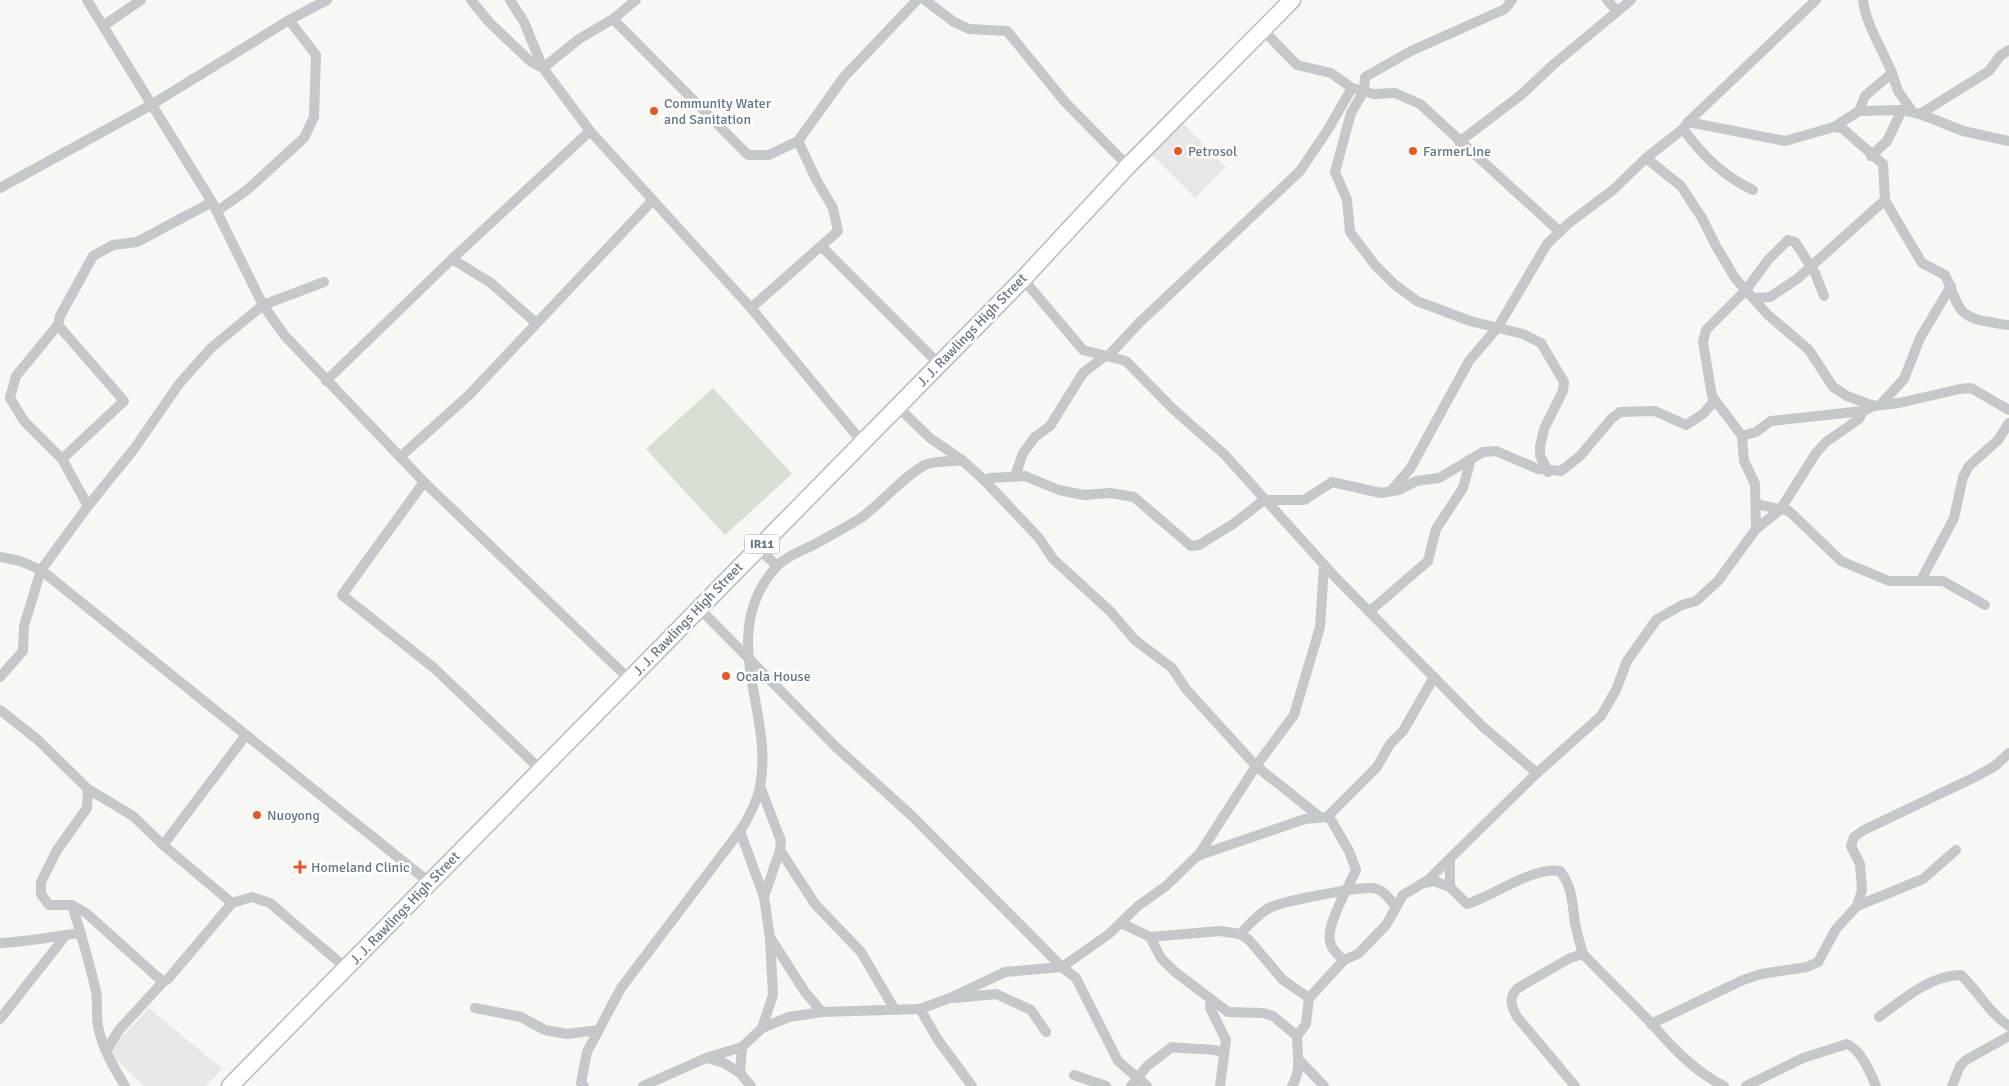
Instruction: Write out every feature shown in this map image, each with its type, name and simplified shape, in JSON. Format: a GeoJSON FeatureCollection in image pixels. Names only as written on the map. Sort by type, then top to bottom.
{"type":"FeatureCollection","features":[{"type":"Feature","properties":{"kind":"main road","name":"J. J. Rawlings High Street"},"geometry":{"type":"LineString","coordinates":[[230,1086],[1023,279],[1128,166],[1292,0]]}},
{"type":"Feature","properties":{"kind":"street"},"geometry":{"type":"LineString","coordinates":[[87,0],[215,206],[263,305],[290,342],[424,482],[629,679]]}},
{"type":"Feature","properties":{"kind":"street"},"geometry":{"type":"LineString","coordinates":[[102,26],[141,0]]}},
{"type":"Feature","properties":{"kind":"street"},"geometry":{"type":"LineString","coordinates":[[0,188],[151,105],[289,20],[327,0]]}},
{"type":"Feature","properties":{"kind":"street"},"geometry":{"type":"LineString","coordinates":[[471,0],[490,22],[530,61],[543,68]]}},
{"type":"Feature","properties":{"kind":"street"},"geometry":{"type":"LineString","coordinates":[[510,0],[524,22],[543,68],[590,131],[751,308],[862,442]]}},
{"type":"Feature","properties":{"kind":"street"},"geometry":{"type":"LineString","coordinates":[[613,19],[748,155],[769,155],[798,140],[844,77],[917,0]]}},
{"type":"Feature","properties":{"kind":"street"},"geometry":{"type":"LineString","coordinates":[[925,0],[954,22],[969,29],[1007,32],[1065,102],[1128,166]]}},
{"type":"Feature","properties":{"kind":"street"},"geometry":{"type":"LineString","coordinates":[[1512,0],[1505,9],[1411,51],[1372,71],[1365,77],[1364,91],[1351,113],[1335,172],[1347,200],[1350,232],[1375,265],[1394,284],[1417,301],[1470,321],[1523,334],[1541,343],[1564,382],[1563,392],[1544,429],[1540,455],[1548,472]]}},
{"type":"Feature","properties":{"kind":"street"},"geometry":{"type":"LineString","coordinates":[[1607,0],[1617,11]]}},
{"type":"Feature","properties":{"kind":"street"},"geometry":{"type":"LineString","coordinates":[[1459,142],[1522,95],[1554,64],[1631,0]]}},
{"type":"Feature","properties":{"kind":"street"},"geometry":{"type":"LineString","coordinates":[[1391,491],[1410,469],[1470,361],[1498,327],[1547,244],[1613,190],[1646,158],[1686,126],[1816,0]]}},
{"type":"Feature","properties":{"kind":"street"},"geometry":{"type":"LineString","coordinates":[[1863,0],[1864,14],[1876,35],[1898,91],[1911,112]]}},
{"type":"Feature","properties":{"kind":"street"},"geometry":{"type":"LineString","coordinates":[[543,68],[579,39],[613,19],[634,1]]}},
{"type":"Feature","properties":{"kind":"street"},"geometry":{"type":"LineString","coordinates":[[88,506],[62,459],[5,399],[16,376],[58,326],[60,316],[93,256],[113,244],[137,242],[247,190],[304,138],[314,117],[316,55],[289,20]]}},
{"type":"Feature","properties":{"kind":"street"},"geometry":{"type":"LineString","coordinates":[[1262,29],[1297,65],[1331,73],[1352,88],[1374,94],[1395,93],[1420,104],[1459,142],[1560,232]]}},
{"type":"Feature","properties":{"kind":"street"},"geometry":{"type":"LineString","coordinates":[[1871,156],[1887,141],[1911,112],[1989,71],[2000,56],[2009,50]]}},
{"type":"Feature","properties":{"kind":"street"},"geometry":{"type":"LineString","coordinates":[[1859,111],[1865,96],[1892,73]]}},
{"type":"Feature","properties":{"kind":"street"},"geometry":{"type":"LineString","coordinates":[[1015,476],[1023,453],[1035,437],[1050,426],[1083,373],[1106,356],[1300,171],[1327,131],[1352,88]]}},
{"type":"Feature","properties":{"kind":"street"},"geometry":{"type":"LineString","coordinates":[[1686,126],[1785,141],[1834,127],[1859,111],[1911,112],[1963,131],[2009,141]]}},
{"type":"Feature","properties":{"kind":"street"},"geometry":{"type":"LineString","coordinates":[[1686,126],[1701,154],[1731,179],[1753,190]]}},
{"type":"Feature","properties":{"kind":"street"},"geometry":{"type":"LineString","coordinates":[[1834,127],[1842,128],[1871,156],[1883,164],[1885,200],[1922,263],[1945,275],[1955,300],[1964,315],[1975,320],[2009,325]]}},
{"type":"Feature","properties":{"kind":"street"},"geometry":{"type":"LineString","coordinates":[[326,381],[452,258],[590,131]]}},
{"type":"Feature","properties":{"kind":"street"},"geometry":{"type":"LineString","coordinates":[[751,308],[838,231],[833,208],[813,174],[798,140]]}},
{"type":"Feature","properties":{"kind":"street"},"geometry":{"type":"LineString","coordinates":[[1646,158],[1681,186],[1702,218],[1716,246],[1746,290],[1755,298],[1767,314],[1809,350],[1833,387],[1847,396],[1877,406]]}},
{"type":"Feature","properties":{"kind":"street"},"geometry":{"type":"LineString","coordinates":[[1755,298],[1770,297],[1811,266],[1885,200]]}},
{"type":"Feature","properties":{"kind":"street"},"geometry":{"type":"LineString","coordinates":[[400,456],[469,395],[652,201]]}},
{"type":"Feature","properties":{"kind":"street"},"geometry":{"type":"LineString","coordinates":[[1756,529],[1755,484],[1744,461],[1742,436],[1715,400],[1705,358],[1704,337],[1706,330],[1746,290],[1768,260],[1788,240],[1795,242],[1811,266],[1824,296]]}},
{"type":"Feature","properties":{"kind":"street"},"geometry":{"type":"LineString","coordinates":[[822,247],[938,364]]}},
{"type":"Feature","properties":{"kind":"street"},"geometry":{"type":"LineString","coordinates":[[452,258],[498,288],[536,323]]}},
{"type":"Feature","properties":{"kind":"street"},"geometry":{"type":"LineString","coordinates":[[1023,279],[1052,311],[1075,342],[1084,350],[1126,361],[1173,409],[1224,454],[1324,566],[1369,612],[1482,726],[1537,773]]}},
{"type":"Feature","properties":{"kind":"street"},"geometry":{"type":"LineString","coordinates":[[0,677],[23,650],[24,626],[41,570],[88,506],[134,449],[179,384],[212,348],[263,305],[304,287],[324,282]]}},
{"type":"Feature","properties":{"kind":"street"},"geometry":{"type":"LineString","coordinates":[[1877,406],[1904,380],[1920,338],[1950,286]]}},
{"type":"Feature","properties":{"kind":"street"},"geometry":{"type":"LineString","coordinates":[[58,326],[124,401],[62,459]]}},
{"type":"Feature","properties":{"kind":"street"},"geometry":{"type":"LineString","coordinates":[[1742,436],[1756,432],[1772,421],[1864,411],[1877,406],[1970,388],[2009,410]]}},
{"type":"Feature","properties":{"kind":"street"},"geometry":{"type":"LineString","coordinates":[[984,480],[1025,476],[1059,490],[1084,495],[1110,493],[1134,497],[1191,546],[1199,545],[1233,524],[1264,500],[1304,500],[1329,483],[1336,481],[1381,493],[1416,481],[1439,478],[1483,452],[1496,451],[1548,472],[1561,471],[1569,466],[1612,418],[1620,412],[1655,411],[1686,425],[1702,414],[1715,400]]}},
{"type":"Feature","properties":{"kind":"street"},"geometry":{"type":"LineString","coordinates":[[897,406],[930,438],[962,460],[984,480],[1039,538],[1053,559],[1110,611],[1135,640],[1172,668],[1186,690],[1256,766],[1324,817],[1349,851],[1356,870],[1331,924],[1329,940],[1333,949],[1344,960]]}},
{"type":"Feature","properties":{"kind":"street"},"geometry":{"type":"LineString","coordinates":[[1297,1036],[1306,1024],[1309,998],[1344,960],[1358,954],[1386,925],[1395,906],[1403,895],[1421,884],[1450,859],[1537,773],[1602,716],[1616,690],[1627,661],[1657,619],[1682,605],[1696,602],[1718,581],[1756,529],[1780,510],[1804,476],[1816,454],[1826,442],[1859,419],[1864,411]]}},
{"type":"Feature","properties":{"kind":"street"},"geometry":{"type":"LineString","coordinates":[[1921,580],[1954,518],[1964,477],[1970,466],[1998,440],[2009,423]]}},
{"type":"Feature","properties":{"kind":"street"},"geometry":{"type":"LineString","coordinates":[[1527,464],[1540,455]]}},
{"type":"Feature","properties":{"kind":"street"},"geometry":{"type":"LineString","coordinates":[[1369,612],[1428,561],[1436,529],[1463,488],[1472,459]]}},
{"type":"Feature","properties":{"kind":"street"},"geometry":{"type":"LineString","coordinates":[[584,1086],[580,1082],[584,1062],[621,988],[740,831],[753,809],[760,786],[762,763],[760,725],[747,658],[751,612],[767,580],[777,566],[862,517],[926,464],[962,460]]}},
{"type":"Feature","properties":{"kind":"street"},"geometry":{"type":"LineString","coordinates":[[424,482],[342,595],[434,668],[540,769]]}},
{"type":"Feature","properties":{"kind":"street"},"geometry":{"type":"LineString","coordinates":[[1756,504],[1789,511],[1795,515],[1841,561],[1889,580],[1921,580],[1949,583],[1985,605]]}},
{"type":"Feature","properties":{"kind":"street"},"geometry":{"type":"LineString","coordinates":[[758,548],[777,566]]}},
{"type":"Feature","properties":{"kind":"street"},"geometry":{"type":"LineString","coordinates":[[0,556],[41,570],[430,883]]}},
{"type":"Feature","properties":{"kind":"street"},"geometry":{"type":"LineString","coordinates":[[643,1086],[706,1058],[742,1047],[762,1028],[789,1017],[822,1012],[920,1009],[950,998],[1005,972],[1062,967],[1121,924],[1138,906],[1166,886],[1198,856],[1256,766],[1294,715],[1320,626],[1324,566]]}},
{"type":"Feature","properties":{"kind":"street"},"geometry":{"type":"LineString","coordinates":[[699,608],[836,747],[912,816],[1062,967],[1076,978],[1118,1061],[1147,1086]]}},
{"type":"Feature","properties":{"kind":"street"},"geometry":{"type":"LineString","coordinates":[[1198,856],[1305,819],[1324,817],[1377,767],[1390,744],[1403,731],[1434,677]]}},
{"type":"Feature","properties":{"kind":"street"},"geometry":{"type":"LineString","coordinates":[[0,710],[38,740],[88,789],[117,809],[133,816],[163,845],[232,903]]}},
{"type":"Feature","properties":{"kind":"street"},"geometry":{"type":"LineString","coordinates":[[163,845],[246,735]]}},
{"type":"Feature","properties":{"kind":"street"},"geometry":{"type":"LineString","coordinates":[[1651,1024],[1743,980],[1761,974],[1807,967],[1818,962],[1836,929],[1856,906],[1862,890],[1860,864],[1851,846],[1854,837],[1864,830],[1973,778],[1995,766],[2009,753]]}},
{"type":"Feature","properties":{"kind":"street"},"geometry":{"type":"LineString","coordinates":[[760,786],[779,832],[780,850],[764,896]]}},
{"type":"Feature","properties":{"kind":"street"},"geometry":{"type":"LineString","coordinates":[[88,789],[86,808],[57,850],[41,882],[41,894],[49,905],[72,905],[86,914],[163,982]]}},
{"type":"Feature","properties":{"kind":"street"},"geometry":{"type":"LineString","coordinates":[[740,831],[764,896],[770,938],[773,995],[762,1028]]}},
{"type":"Feature","properties":{"kind":"street"},"geometry":{"type":"LineString","coordinates":[[780,850],[815,904],[861,952],[895,1010]]}},
{"type":"Feature","properties":{"kind":"street"},"geometry":{"type":"LineString","coordinates":[[1856,906],[1922,879],[1956,850]]}},
{"type":"Feature","properties":{"kind":"street"},"geometry":{"type":"LineString","coordinates":[[1450,859],[1450,887]]}},
{"type":"Feature","properties":{"kind":"street"},"geometry":{"type":"LineString","coordinates":[[1421,884],[1434,881],[1450,887],[1467,904],[1529,877],[1552,870],[1560,871],[1567,880],[1572,892],[1575,922],[1583,954],[1669,1044],[1705,1077],[1724,1086]]}},
{"type":"Feature","properties":{"kind":"street"},"geometry":{"type":"LineString","coordinates":[[1240,934],[1259,914],[1294,899],[1373,888],[1387,894],[1395,906]]}},
{"type":"Feature","properties":{"kind":"street"},"geometry":{"type":"LineString","coordinates":[[106,1051],[119,1030],[163,982],[168,979],[232,903],[252,897],[270,903],[346,968]]}},
{"type":"Feature","properties":{"kind":"street"},"geometry":{"type":"LineString","coordinates":[[72,905],[96,992],[98,1027],[111,1064],[125,1086]]}},
{"type":"Feature","properties":{"kind":"street"},"geometry":{"type":"LineString","coordinates":[[1121,924],[1150,936],[1220,931],[1240,934],[1249,940],[1283,980],[1309,998]]}},
{"type":"Feature","properties":{"kind":"street"},"geometry":{"type":"LineString","coordinates":[[0,943],[25,942],[40,938],[81,933]]}},
{"type":"Feature","properties":{"kind":"street"},"geometry":{"type":"LineString","coordinates":[[0,1019],[66,935]]}},
{"type":"Feature","properties":{"kind":"street"},"geometry":{"type":"LineString","coordinates":[[1150,936],[1161,958],[1228,1012],[1263,1013],[1273,1016],[1297,1036],[1300,1061],[1294,1083],[1321,1083]]}},
{"type":"Feature","properties":{"kind":"street"},"geometry":{"type":"LineString","coordinates":[[770,938],[806,992],[822,1012]]}},
{"type":"Feature","properties":{"kind":"street"},"geometry":{"type":"LineString","coordinates":[[1575,1086],[1517,1017],[1511,1004],[1512,995],[1518,988],[1570,958],[1583,954]]}},
{"type":"Feature","properties":{"kind":"street"},"geometry":{"type":"LineString","coordinates":[[1879,1017],[1924,986],[1947,975],[1961,975],[1972,985],[1991,1010],[2009,1026]]}},
{"type":"Feature","properties":{"kind":"street"},"geometry":{"type":"LineString","coordinates":[[989,978],[996,994]]}},
{"type":"Feature","properties":{"kind":"street"},"geometry":{"type":"LineString","coordinates":[[950,998],[996,994],[1031,1010],[1046,1032]]}},
{"type":"Feature","properties":{"kind":"street"},"geometry":{"type":"LineString","coordinates":[[1211,1000],[1210,1008],[1226,1040],[1220,1086]]}},
{"type":"Feature","properties":{"kind":"street"},"geometry":{"type":"LineString","coordinates":[[476,1008],[522,1017],[545,1030],[567,1034],[599,1030]]}},
{"type":"Feature","properties":{"kind":"street"},"geometry":{"type":"LineString","coordinates":[[920,1009],[938,1040],[972,1086]]}},
{"type":"Feature","properties":{"kind":"street"},"geometry":{"type":"LineString","coordinates":[[1952,1086],[1960,1066],[1966,1060],[2009,1036]]}},
{"type":"Feature","properties":{"kind":"street"},"geometry":{"type":"LineString","coordinates":[[1746,1086],[1802,1058],[1847,1044],[1854,1048],[1870,1072],[1876,1086]]}},
{"type":"Feature","properties":{"kind":"street"},"geometry":{"type":"LineString","coordinates":[[740,1073],[742,1047]]}},
{"type":"Feature","properties":{"kind":"street"},"geometry":{"type":"LineString","coordinates":[[1131,1086],[1147,1066],[1172,1047],[1190,1050],[1214,1049],[1224,1052]]}},
{"type":"Feature","properties":{"kind":"street"},"geometry":{"type":"LineString","coordinates":[[706,1058],[724,1063],[740,1073],[751,1086]]}},
{"type":"Feature","properties":{"kind":"street"},"geometry":{"type":"LineString","coordinates":[[1300,1061],[1321,1083]]}},
{"type":"Feature","properties":{"kind":"street"},"geometry":{"type":"LineString","coordinates":[[1074,1075],[1106,1086]]}},
{"type":"Feature","properties":{"kind":"shaded area"},"geometry":{"type":"Polygon","coordinates":[[[1181,121],[1226,167],[1195,198],[1149,152],[1181,121]]]}},
{"type":"Feature","properties":{"kind":"shaded area"},"geometry":{"type":"Polygon","coordinates":[[[713,388],[792,474],[725,535],[646,449],[713,388]]]}},
{"type":"Feature","properties":{"kind":"shaded area"},"geometry":{"type":"Polygon","coordinates":[[[149,1008],[222,1069],[206,1086],[144,1086],[108,1052],[149,1008]]]}},
{"type":"Feature","properties":{"kind":"place","name":"Community Water and Sanitation"},"geometry":{"type":"Point","coordinates":[654,111]}},
{"type":"Feature","properties":{"kind":"place","name":"Petrosol"},"geometry":{"type":"Point","coordinates":[1178,151]}},
{"type":"Feature","properties":{"kind":"place","name":"FarmerLine"},"geometry":{"type":"Point","coordinates":[1413,151]}},
{"type":"Feature","properties":{"kind":"place","name":"Ocala House"},"geometry":{"type":"Point","coordinates":[726,676]}},
{"type":"Feature","properties":{"kind":"place","name":"Nuoyong"},"geometry":{"type":"Point","coordinates":[257,815]}},
{"type":"Feature","properties":{"kind":"place","name":"Homeland Clinic"},"geometry":{"type":"Point","coordinates":[300,867]}}]}
